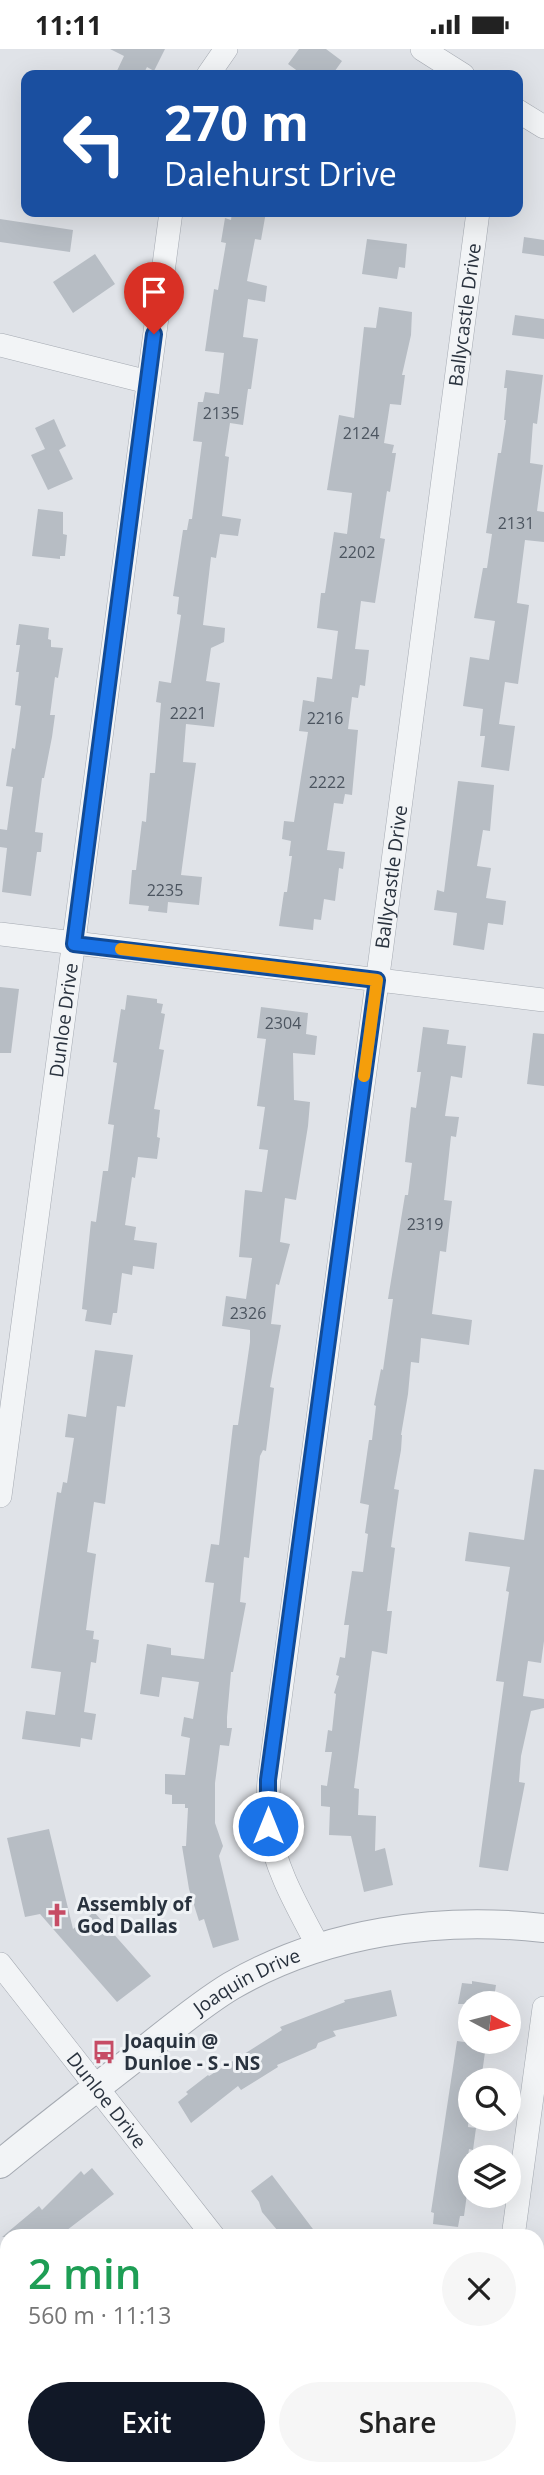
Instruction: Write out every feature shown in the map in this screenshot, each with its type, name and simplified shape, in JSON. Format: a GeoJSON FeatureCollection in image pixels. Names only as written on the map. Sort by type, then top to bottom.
{"type":"FeatureCollection","features":[{"type":"Feature","properties":{"kind":"street"},"geometry":{"type":"LineString","coordinates":[[211,70],[226,49]]}},
{"type":"Feature","properties":{"kind":"street"},"geometry":{"type":"LineString","coordinates":[[422,49],[455,70]]}},
{"type":"Feature","properties":{"kind":"street"},"geometry":{"type":"LineString","coordinates":[[523,117],[544,127]]}},
{"type":"Feature","properties":{"kind":"street","name":"Dunloe Drive"},"geometry":{"type":"LineString","coordinates":[[0,1496],[170,217]]}},
{"type":"Feature","properties":{"kind":"street","name":"Ballycastle Drive"},"geometry":{"type":"LineString","coordinates":[[319,1948],[276,1859],[268,1826],[268,1780],[477,217]]}},
{"type":"Feature","properties":{"kind":"street"},"geometry":{"type":"LineString","coordinates":[[0,345],[148,382]]}},
{"type":"Feature","properties":{"kind":"street"},"geometry":{"type":"LineString","coordinates":[[0,934],[544,1000]]}},
{"type":"Feature","properties":{"kind":"street","name":"Joaquin Drive"},"geometry":{"type":"LineString","coordinates":[[0,2164],[187,2017],[230,1987],[280,1962],[319,1948],[374,1934],[453,1924],[506,1924],[544,1928]]}},
{"type":"Feature","properties":{"kind":"street","name":"Dunloe Drive"},"geometry":{"type":"LineString","coordinates":[[0,1964],[208,2229]]}},
{"type":"Feature","properties":{"kind":"street"},"geometry":{"type":"LineString","coordinates":[[514,2229],[544,2008]]}},
{"type":"Feature","properties":{"kind":"building"},"geometry":{"type":"Polygon","coordinates":[[[110,49],[165,49],[154,70],[147,67],[146,70],[117,70],[124,56],[110,49]]]}},
{"type":"Feature","properties":{"kind":"building"},"geometry":{"type":"Polygon","coordinates":[[[299,49],[326,49],[342,61],[336,70],[296,70],[288,64],[299,49]]]}},
{"type":"Feature","properties":{"kind":"building"},"geometry":{"type":"Polygon","coordinates":[[[231,217],[265,217],[261,240],[255,239],[247,281],[267,286],[265,302],[248,299],[243,337],[258,339],[251,389],[248,389],[243,425],[230,423],[225,456],[229,457],[222,516],[241,519],[238,536],[220,534],[216,558],[211,557],[203,625],[225,628],[224,642],[211,648],[206,681],[220,683],[214,727],[186,724],[183,762],[196,763],[181,875],[202,877],[199,905],[168,902],[167,913],[148,911],[149,906],[129,904],[132,870],[136,870],[142,821],[146,822],[150,773],[155,773],[161,703],[156,702],[159,681],[171,683],[181,615],[177,614],[179,597],[173,596],[183,530],[187,530],[189,519],[192,519],[202,442],[193,441],[198,402],[203,402],[205,392],[219,394],[224,353],[205,351],[214,289],[218,290],[226,243],[221,242],[225,218],[231,220],[231,217]]]}},
{"type":"Feature","properties":{"kind":"building"},"geometry":{"type":"Polygon","coordinates":[[[0,219],[73,230],[70,252],[0,242],[0,219]]]}},
{"type":"Feature","properties":{"kind":"building"},"geometry":{"type":"Polygon","coordinates":[[[524,237],[544,240],[544,256],[522,253],[524,237]]]}},
{"type":"Feature","properties":{"kind":"building"},"geometry":{"type":"Polygon","coordinates":[[[367,239],[407,244],[405,268],[399,267],[397,279],[362,274],[367,239]]]}},
{"type":"Feature","properties":{"kind":"building"},"geometry":{"type":"Polygon","coordinates":[[[95,254],[115,284],[73,313],[53,282],[95,254]]]}},
{"type":"Feature","properties":{"kind":"building"},"geometry":{"type":"Polygon","coordinates":[[[379,307],[412,312],[411,335],[402,375],[405,375],[401,405],[390,404],[384,443],[394,445],[392,453],[396,453],[380,538],[385,539],[375,603],[361,601],[355,649],[369,650],[365,686],[360,685],[358,698],[352,697],[348,729],[358,730],[352,795],[345,794],[343,804],[334,803],[327,850],[345,852],[343,869],[339,868],[335,901],[324,899],[321,920],[314,919],[313,930],[279,926],[292,856],[289,856],[291,841],[282,839],[284,821],[294,822],[308,732],[299,731],[303,700],[314,702],[317,677],[332,679],[338,631],[317,628],[321,593],[325,593],[334,532],[347,534],[352,493],[327,490],[339,415],[354,418],[364,327],[376,328],[379,307]]]}},
{"type":"Feature","properties":{"kind":"building"},"geometry":{"type":"Polygon","coordinates":[[[515,315],[544,319],[544,339],[512,335],[515,315]]]}},
{"type":"Feature","properties":{"kind":"building"},"geometry":{"type":"Polygon","coordinates":[[[506,370],[543,375],[537,424],[533,423],[530,463],[543,465],[537,511],[544,512],[544,542],[525,540],[517,603],[529,605],[518,684],[505,682],[499,724],[515,726],[509,771],[481,767],[485,736],[480,736],[483,709],[463,706],[470,657],[489,660],[495,621],[474,618],[483,568],[487,568],[492,534],[486,533],[498,453],[501,453],[506,420],[506,370]]]}},
{"type":"Feature","properties":{"kind":"building"},"geometry":{"type":"Polygon","coordinates":[[[54,419],[66,446],[59,450],[73,479],[48,490],[31,455],[45,449],[35,428],[54,419]]]}},
{"type":"Feature","properties":{"kind":"building"},"geometry":{"type":"Polygon","coordinates":[[[38,509],[63,512],[63,534],[67,535],[65,556],[60,556],[60,559],[32,556],[38,509]]]}},
{"type":"Feature","properties":{"kind":"building"},"geometry":{"type":"Polygon","coordinates":[[[19,624],[49,628],[48,639],[51,640],[51,647],[63,648],[58,678],[55,677],[50,715],[55,715],[42,778],[35,832],[43,833],[41,852],[37,852],[31,896],[2,892],[7,848],[0,847],[0,829],[7,830],[13,787],[6,786],[21,706],[15,705],[19,672],[16,672],[20,645],[16,645],[19,624]]]}},
{"type":"Feature","properties":{"kind":"building"},"geometry":{"type":"Polygon","coordinates":[[[458,781],[494,785],[490,831],[483,830],[477,866],[491,868],[486,898],[506,901],[503,925],[488,923],[484,950],[453,945],[457,913],[434,910],[437,890],[444,892],[458,781]]]}},
{"type":"Feature","properties":{"kind":"building"},"geometry":{"type":"Polygon","coordinates":[[[0,987],[19,989],[11,1053],[0,1053],[0,987]]]}},
{"type":"Feature","properties":{"kind":"building"},"geometry":{"type":"Polygon","coordinates":[[[127,995],[157,999],[157,1003],[163,1004],[161,1013],[165,1014],[159,1049],[164,1050],[154,1109],[160,1110],[157,1159],[138,1157],[135,1178],[132,1177],[125,1225],[136,1227],[134,1240],[157,1243],[154,1269],[133,1266],[132,1275],[122,1273],[117,1313],[113,1313],[111,1325],[85,1321],[87,1310],[82,1309],[91,1221],[96,1222],[103,1171],[108,1171],[114,1125],[108,1124],[117,1063],[113,1062],[121,1009],[125,1010],[127,995]]]}},
{"type":"Feature","properties":{"kind":"building"},"geometry":{"type":"Polygon","coordinates":[[[261,1007],[308,1013],[306,1034],[317,1036],[315,1055],[293,1053],[294,1100],[310,1102],[308,1126],[296,1200],[285,1198],[280,1242],[290,1244],[279,1285],[276,1284],[271,1324],[281,1325],[270,1387],[274,1388],[266,1451],[263,1450],[260,1456],[249,1558],[244,1557],[240,1602],[246,1603],[231,1672],[227,1717],[227,1728],[232,1728],[229,1746],[220,1745],[215,1783],[215,1823],[223,1846],[219,1856],[239,1940],[213,1948],[204,1919],[199,1921],[189,1889],[182,1846],[186,1846],[188,1808],[185,1808],[185,1804],[172,1804],[172,1795],[165,1794],[165,1774],[185,1775],[190,1738],[181,1736],[184,1717],[193,1719],[199,1682],[162,1677],[159,1697],[140,1694],[147,1644],[171,1648],[171,1655],[204,1659],[214,1583],[205,1582],[211,1544],[219,1545],[233,1425],[238,1425],[250,1342],[250,1330],[222,1326],[226,1296],[246,1299],[252,1258],[239,1257],[245,1190],[262,1192],[268,1150],[259,1149],[265,1107],[257,1106],[266,1039],[257,1038],[261,1007]]]}},
{"type":"Feature","properties":{"kind":"building"},"geometry":{"type":"Polygon","coordinates":[[[423,1027],[449,1030],[447,1044],[466,1046],[462,1078],[451,1076],[445,1116],[459,1117],[456,1137],[451,1136],[444,1200],[452,1201],[446,1252],[440,1251],[432,1314],[472,1320],[469,1345],[421,1338],[419,1363],[411,1362],[394,1489],[399,1490],[391,1547],[395,1548],[387,1611],[392,1611],[387,1654],[372,1651],[354,1788],[359,1789],[358,1815],[376,1816],[375,1851],[385,1848],[393,1885],[364,1892],[351,1836],[329,1835],[330,1807],[321,1806],[321,1785],[327,1786],[332,1752],[325,1752],[328,1730],[332,1731],[334,1693],[339,1676],[336,1675],[340,1657],[345,1658],[349,1625],[344,1625],[352,1571],[363,1572],[369,1505],[360,1503],[393,1299],[388,1299],[405,1195],[408,1195],[412,1163],[405,1162],[411,1107],[416,1108],[421,1072],[417,1072],[423,1027]]]}},
{"type":"Feature","properties":{"kind":"building"},"geometry":{"type":"Polygon","coordinates":[[[533,1033],[544,1034],[544,1086],[527,1084],[533,1033]]]}},
{"type":"Feature","properties":{"kind":"building"},"geometry":{"type":"Polygon","coordinates":[[[95,1350],[133,1355],[125,1407],[117,1406],[105,1504],[94,1502],[87,1552],[96,1554],[86,1630],[94,1631],[93,1639],[99,1640],[96,1663],[91,1662],[84,1712],[96,1714],[92,1740],[81,1738],[80,1747],[22,1739],[26,1711],[55,1715],[61,1672],[31,1668],[57,1492],[61,1493],[63,1482],[67,1483],[74,1438],[65,1437],[68,1414],[86,1417],[95,1350]]]}},
{"type":"Feature","properties":{"kind":"building"},"geometry":{"type":"Polygon","coordinates":[[[534,1469],[544,1470],[544,1641],[541,1663],[528,1661],[523,1696],[544,1699],[544,1708],[531,1711],[521,1756],[519,1782],[525,1783],[508,1871],[479,1867],[504,1682],[496,1681],[510,1567],[465,1561],[469,1532],[524,1540],[534,1469]]]}},
{"type":"Feature","properties":{"kind":"building","name":"Assembly of God Dallas"},"geometry":{"type":"Polygon","coordinates":[[[49,1829],[73,1929],[94,1912],[151,1976],[117,2002],[40,1914],[25,1917],[7,1838],[49,1829]]]}},
{"type":"Feature","properties":{"kind":"building"},"geometry":{"type":"Polygon","coordinates":[[[472,1981],[496,1985],[495,1991],[460,1991],[462,1983],[472,1984],[472,1981]]]}},
{"type":"Feature","properties":{"kind":"building"},"geometry":{"type":"Polygon","coordinates":[[[391,1990],[397,2016],[333,2031],[336,2036],[277,2065],[278,2067],[241,2090],[238,2086],[191,2123],[178,2102],[208,2075],[282,2030],[280,2027],[345,2002],[344,2000],[391,1990]]]}},
{"type":"Feature","properties":{"kind":"building"},"geometry":{"type":"Polygon","coordinates":[[[458,2041],[458,2055],[485,2055],[483,2068],[458,2068],[458,2131],[476,2131],[474,2145],[458,2145],[458,2208],[465,2208],[464,2216],[460,2216],[458,2227],[433,2224],[434,2213],[431,2212],[458,2041]]]}},
{"type":"Feature","properties":{"kind":"building"},"geometry":{"type":"Polygon","coordinates":[[[92,2168],[114,2194],[68,2229],[12,2229],[39,2206],[42,2210],[81,2171],[84,2175],[92,2168]]]}},
{"type":"Feature","properties":{"kind":"building"},"geometry":{"type":"Polygon","coordinates":[[[272,2175],[313,2229],[276,2229],[262,2212],[251,2191],[272,2175]]]}},
{"type":"Feature","properties":{"kind":"slow traffic"},"geometry":{"type":"LineString","coordinates":[[121,949],[377,980],[364,1076]]}},
{"type":"Feature","properties":{"kind":"place","name":"Assembly of God Dallas"},"geometry":{"type":"Point","coordinates":[57,1915]}},
{"type":"Feature","properties":{"kind":"place","name":"Joaquin @ Dunloe - S - NS"},"geometry":{"type":"Point","coordinates":[104,2052]}},
{"type":"Feature","properties":{"kind":"route"},"geometry":{"type":"LineString","coordinates":[[154,334],[74,944],[377,980],[268,1780],[268,1826]]}}]}
